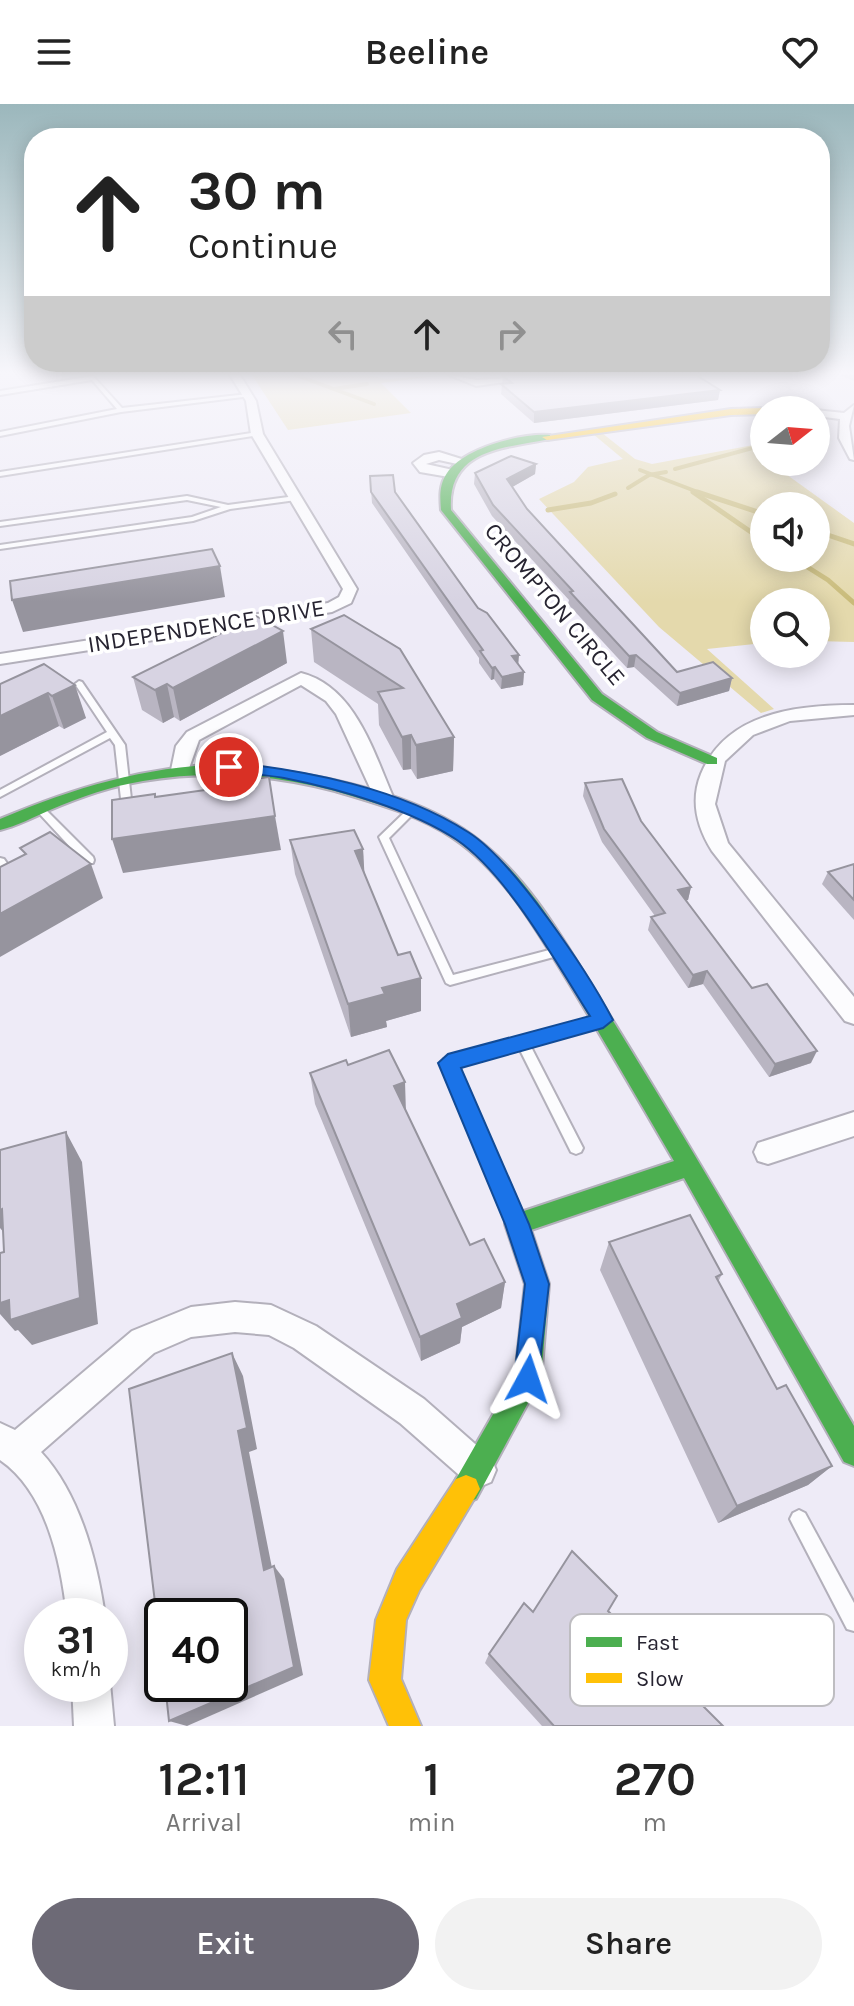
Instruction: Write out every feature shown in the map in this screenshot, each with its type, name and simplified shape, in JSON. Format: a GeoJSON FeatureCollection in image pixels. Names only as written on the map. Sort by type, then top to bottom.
{"type":"FeatureCollection","features":[{"type":"Feature","properties":{"kind":"street","name":"INDEPENDENCE DRIVE"},"geometry":{"type":"LineString","coordinates":[[0,659],[332,607],[346,600],[350,589],[267,451]]}},
{"type":"Feature","properties":{"kind":"street","name":"CROMPTON CIRCLE"},"geometry":{"type":"LineString","coordinates":[[495,451],[455,467],[442,488],[446,510],[597,697],[652,735],[712,761]]}},
{"type":"Feature","properties":{"kind":"street"},"geometry":{"type":"LineString","coordinates":[[180,770],[185,746],[193,736],[301,678],[331,693],[384,799]]}},
{"type":"Feature","properties":{"kind":"street"},"geometry":{"type":"LineString","coordinates":[[854,710],[809,711],[773,719],[727,746],[712,761],[704,796],[706,816],[719,846],[854,1014]]}},
{"type":"Feature","properties":{"kind":"street"},"geometry":{"type":"LineString","coordinates":[[0,825],[80,791],[125,779],[180,770],[229,767],[384,799],[464,836],[504,877],[559,951],[603,1020],[854,1452]]}},
{"type":"Feature","properties":{"kind":"street"},"geometry":{"type":"LineString","coordinates":[[768,1152],[854,1124]]}},
{"type":"Feature","properties":{"kind":"street"},"geometry":{"type":"LineString","coordinates":[[405,1726],[385,1680],[391,1620],[408,1580],[479,1470],[528,1379],[537,1284],[517,1224],[689,1166]]}},
{"type":"Feature","properties":{"kind":"street"},"geometry":{"type":"LineString","coordinates":[[84,1598],[83,1581],[54,1502],[9,1444],[143,1342],[191,1322],[235,1317],[271,1320],[305,1337],[412,1411],[479,1470]]}},
{"type":"Feature","properties":{"kind":"street"},"geometry":{"type":"LineString","coordinates":[[92,1702],[94,1726]]}},
{"type":"Feature","properties":{"kind":"lane"},"geometry":{"type":"LineString","coordinates":[[0,474],[150,451]]}},
{"type":"Feature","properties":{"kind":"lane"},"geometry":{"type":"LineString","coordinates":[[0,524],[187,498],[229,507]]}},
{"type":"Feature","properties":{"kind":"lane"},"geometry":{"type":"LineString","coordinates":[[0,547],[193,519],[229,507],[296,498]]}},
{"type":"Feature","properties":{"kind":"lane"},"geometry":{"type":"LineString","coordinates":[[79,684],[120,745],[126,808],[141,806]]}},
{"type":"Feature","properties":{"kind":"lane"},"geometry":{"type":"LineString","coordinates":[[0,794],[112,733]]}},
{"type":"Feature","properties":{"kind":"lane"},"geometry":{"type":"LineString","coordinates":[[38,808],[89,860]]}},
{"type":"Feature","properties":{"kind":"lane"},"geometry":{"type":"LineString","coordinates":[[410,812],[384,837],[450,980],[559,951]]}},
{"type":"Feature","properties":{"kind":"lane"},"geometry":{"type":"LineString","coordinates":[[0,862],[6,869],[0,872]]}},
{"type":"Feature","properties":{"kind":"lane"},"geometry":{"type":"LineString","coordinates":[[517,1224],[448,1063],[603,1020]]}},
{"type":"Feature","properties":{"kind":"lane"},"geometry":{"type":"LineString","coordinates":[[522,1043],[576,1148]]}},
{"type":"Feature","properties":{"kind":"lane"},"geometry":{"type":"LineString","coordinates":[[799,1519],[854,1622]]}},
{"type":"Feature","properties":{"kind":"shaded area"},"geometry":{"type":"Polygon","coordinates":[[[613,451],[624,451],[635,459],[652,464],[723,451],[750,451],[750,476],[789,476],[811,492],[750,492],[750,572],[830,572],[830,506],[854,523],[854,642],[830,641],[830,588],[750,588],[750,644],[707,649],[774,709],[761,713],[659,627],[539,499],[574,482],[588,467],[623,459],[613,451]]]}},
{"type":"Feature","properties":{"kind":"building"},"geometry":{"type":"Polygon","coordinates":[[[511,456],[536,464],[507,479],[527,509],[677,672],[713,662],[732,678],[680,693],[636,655],[629,656],[493,505],[475,473],[511,456]]]}},
{"type":"Feature","properties":{"kind":"building"},"geometry":{"type":"Polygon","coordinates":[[[393,475],[395,492],[478,608],[487,613],[519,655],[512,656],[524,672],[502,677],[495,667],[492,668],[480,651],[483,650],[371,492],[370,476],[393,475]]]}},
{"type":"Feature","properties":{"kind":"building"},"geometry":{"type":"Polygon","coordinates":[[[212,549],[220,566],[12,600],[10,581],[212,549]]]}},
{"type":"Feature","properties":{"kind":"building"},"geometry":{"type":"Polygon","coordinates":[[[344,615],[400,649],[454,737],[416,745],[411,735],[402,737],[378,692],[403,688],[311,629],[344,615]]]}},
{"type":"Feature","properties":{"kind":"building"},"geometry":{"type":"Polygon","coordinates":[[[256,616],[283,631],[173,688],[167,684],[155,690],[133,677],[256,616]]]}},
{"type":"Feature","properties":{"kind":"building"},"geometry":{"type":"Polygon","coordinates":[[[44,664],[75,685],[52,696],[48,693],[0,716],[0,684],[44,664]]]}},
{"type":"Feature","properties":{"kind":"building"},"geometry":{"type":"Polygon","coordinates":[[[269,777],[275,816],[112,839],[112,800],[227,787],[226,783],[269,777]]]}},
{"type":"Feature","properties":{"kind":"building"},"geometry":{"type":"Polygon","coordinates":[[[622,779],[641,821],[691,887],[678,890],[752,988],[767,984],[817,1051],[775,1064],[707,971],[693,975],[651,917],[665,913],[604,829],[585,783],[622,779]]]}},
{"type":"Feature","properties":{"kind":"building"},"geometry":{"type":"Polygon","coordinates":[[[354,830],[363,849],[355,851],[398,955],[410,952],[421,978],[382,988],[385,994],[348,1004],[290,840],[354,830]]]}},
{"type":"Feature","properties":{"kind":"building"},"geometry":{"type":"Polygon","coordinates":[[[50,832],[91,864],[0,914],[0,867],[26,854],[20,848],[50,832]]]}},
{"type":"Feature","properties":{"kind":"building"},"geometry":{"type":"Polygon","coordinates":[[[854,864],[854,900],[828,872],[854,864]]]}},
{"type":"Feature","properties":{"kind":"building"},"geometry":{"type":"Polygon","coordinates":[[[389,1050],[405,1082],[394,1086],[470,1245],[484,1239],[505,1282],[457,1304],[462,1318],[420,1337],[310,1073],[346,1060],[348,1065],[389,1050]]]}},
{"type":"Feature","properties":{"kind":"building"},"geometry":{"type":"Polygon","coordinates":[[[66,1132],[80,1298],[10,1320],[9,1300],[0,1303],[0,1253],[4,1252],[0,1150],[66,1132]]]}},
{"type":"Feature","properties":{"kind":"building"},"geometry":{"type":"Polygon","coordinates":[[[690,1215],[722,1274],[716,1277],[777,1389],[786,1385],[832,1466],[737,1506],[609,1242],[690,1215]]]}},
{"type":"Feature","properties":{"kind":"building"},"geometry":{"type":"Polygon","coordinates":[[[232,1353],[247,1428],[238,1431],[264,1570],[274,1566],[294,1667],[248,1687],[248,1598],[154,1598],[129,1389],[232,1353]]]}},
{"type":"Feature","properties":{"kind":"building"},"geometry":{"type":"Polygon","coordinates":[[[572,1551],[617,1596],[608,1611],[611,1614],[570,1614],[570,1706],[703,1706],[723,1726],[554,1726],[489,1654],[524,1603],[533,1612],[572,1551]]]}},
{"type":"Feature","properties":{"kind":"building"},"geometry":{"type":"Polygon","coordinates":[[[167,1702],[213,1702],[169,1721],[167,1702]]]}},
{"type":"Feature","properties":{"kind":"waterway"},"geometry":{"type":"LineString","coordinates":[[675,469],[743,451]]}},
{"type":"Feature","properties":{"kind":"waterway"},"geometry":{"type":"LineString","coordinates":[[640,470],[652,475]]}},
{"type":"Feature","properties":{"kind":"waterway"},"geometry":{"type":"LineString","coordinates":[[652,475],[666,472]]}},
{"type":"Feature","properties":{"kind":"waterway"},"geometry":{"type":"LineString","coordinates":[[628,488],[652,475]]}},
{"type":"Feature","properties":{"kind":"waterway"},"geometry":{"type":"LineString","coordinates":[[652,475],[702,494]]}},
{"type":"Feature","properties":{"kind":"waterway"},"geometry":{"type":"LineString","coordinates":[[693,492],[750,531]]}},
{"type":"Feature","properties":{"kind":"waterway"},"geometry":{"type":"LineString","coordinates":[[697,492],[702,494]]}},
{"type":"Feature","properties":{"kind":"waterway"},"geometry":{"type":"LineString","coordinates":[[548,510],[591,503],[615,494]]}},
{"type":"Feature","properties":{"kind":"waterway"},"geometry":{"type":"LineString","coordinates":[[702,494],[750,509]]}},
{"type":"Feature","properties":{"kind":"waterway"},"geometry":{"type":"LineString","coordinates":[[830,536],[854,544]]}},
{"type":"Feature","properties":{"kind":"waterway"},"geometry":{"type":"LineString","coordinates":[[815,572],[854,603]]}},
{"type":"Feature","properties":{"kind":"traffic: fast"},"geometry":{"type":"LineString","coordinates":[[485,451],[461,463],[450,475],[445,491],[446,510],[597,697],[652,735],[712,761]]}},
{"type":"Feature","properties":{"kind":"traffic: fast"},"geometry":{"type":"LineString","coordinates":[[0,825],[95,788],[139,777],[182,770],[225,769],[318,782],[385,801],[430,818],[471,842],[521,895],[588,998],[689,1166]]}},
{"type":"Feature","properties":{"kind":"traffic: fast"},"geometry":{"type":"LineString","coordinates":[[466,1489],[528,1379],[537,1284],[517,1224],[689,1166],[854,1452]]}},
{"type":"Feature","properties":{"kind":"traffic: slow"},"geometry":{"type":"LineString","coordinates":[[405,1726],[385,1680],[391,1620],[408,1580],[466,1489]]}},
{"type":"Feature","properties":{"kind":"route"},"geometry":{"type":"LineString","coordinates":[[229,767],[284,773],[384,799],[464,836],[504,877],[541,923],[603,1020],[448,1063],[517,1224],[537,1284],[528,1379]]}}]}
